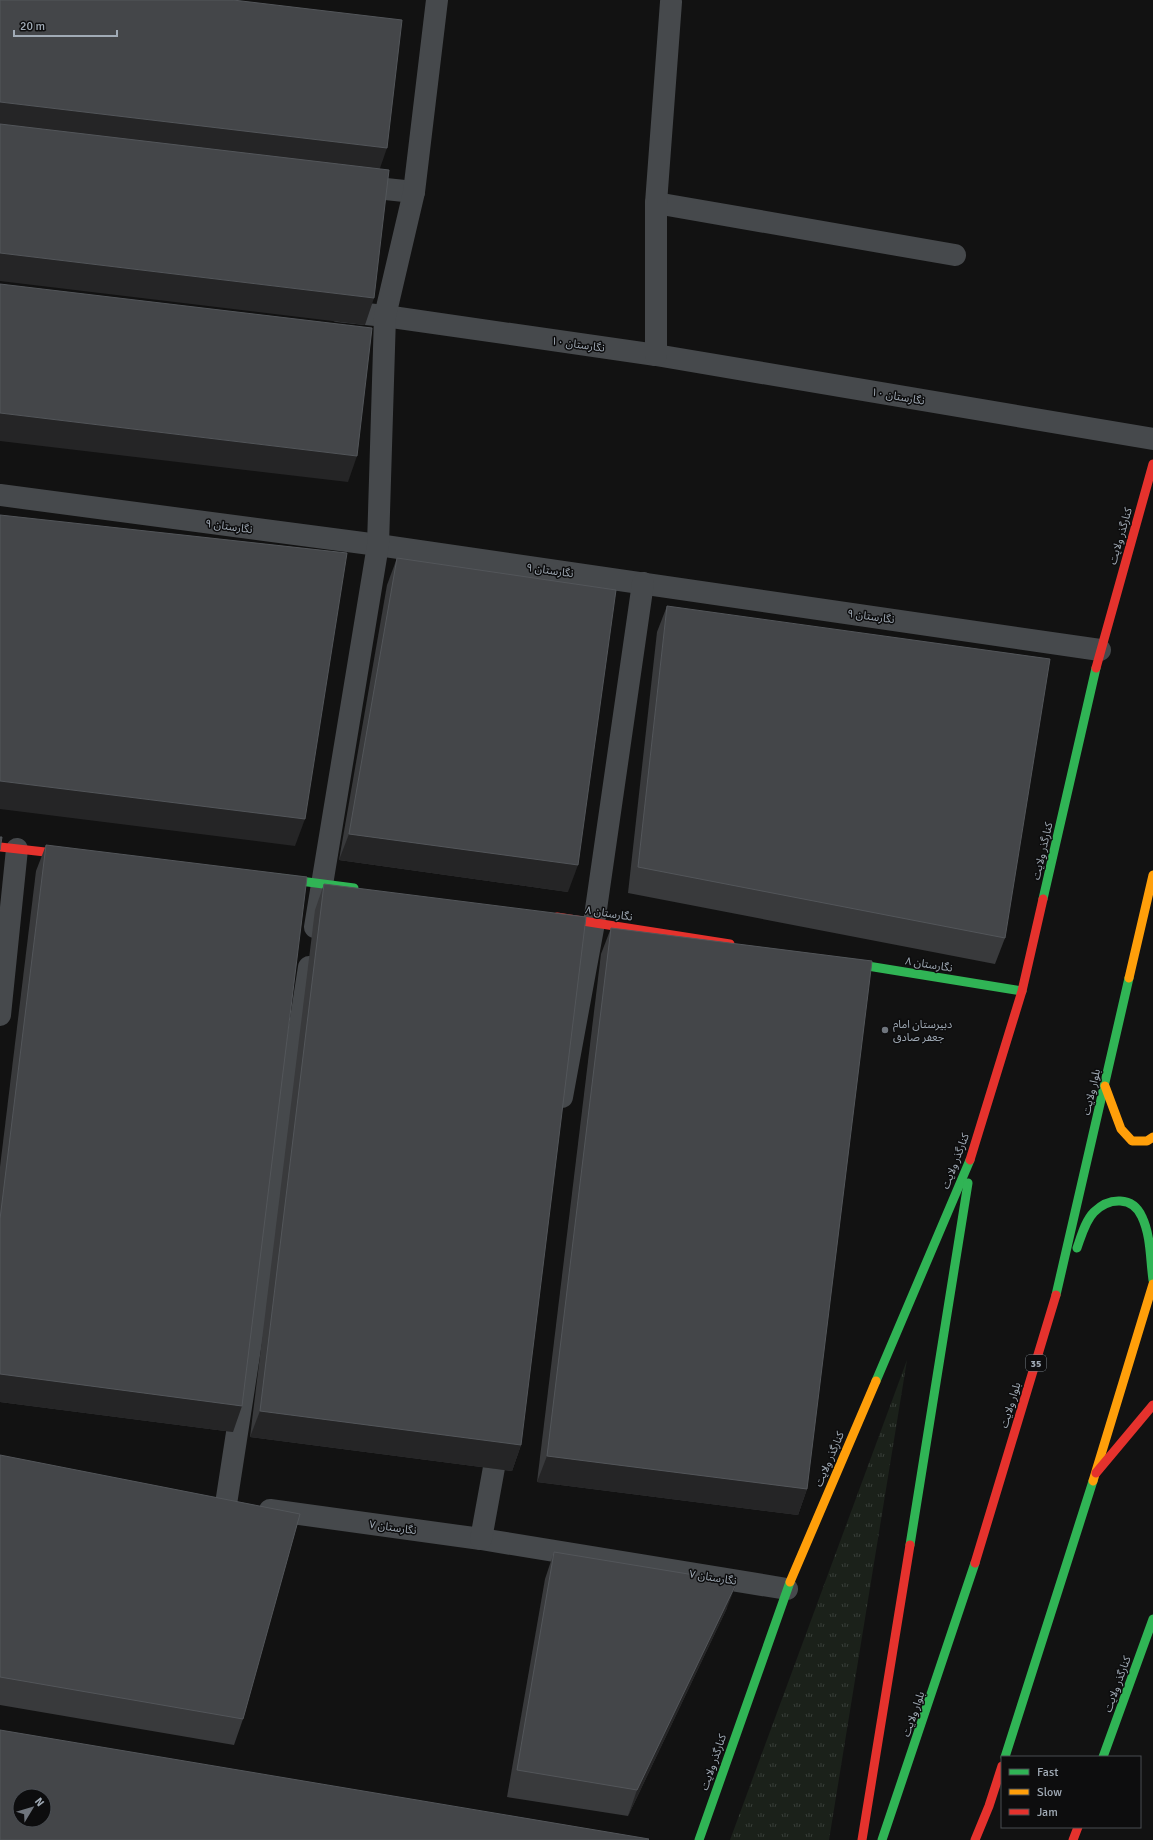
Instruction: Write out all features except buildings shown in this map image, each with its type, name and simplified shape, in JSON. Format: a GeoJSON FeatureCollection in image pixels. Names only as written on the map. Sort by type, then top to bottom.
{"type":"FeatureCollection","features":[{"type":"Feature","properties":{"kind":"main road","name":"کنارگذر ولایت"},"geometry":{"type":"LineString","coordinates":[[699,1840],[787,1589],[974,1151],[1022,991],[1100,650],[1153,464]]}},
{"type":"Feature","properties":{"kind":"main road"},"geometry":{"type":"LineString","coordinates":[[8,848],[79,856]]}},
{"type":"Feature","properties":{"kind":"main road","name":"بلوار ولایت"},"geometry":{"type":"LineString","coordinates":[[882,1840],[962,1605],[1058,1288],[1153,875]]}},
{"type":"Feature","properties":{"kind":"main road"},"geometry":{"type":"LineString","coordinates":[[267,877],[361,889]]}},
{"type":"Feature","properties":{"kind":"main road","name":"نگارستان ۸"},"geometry":{"type":"LineString","coordinates":[[547,916],[594,922],[742,946]]}},
{"type":"Feature","properties":{"kind":"main road","name":"نگارستان ۸"},"geometry":{"type":"LineString","coordinates":[[835,961],[1022,991]]}},
{"type":"Feature","properties":{"kind":"main road"},"geometry":{"type":"LineString","coordinates":[[1105,1085],[1121,1129],[1132,1141],[1147,1141],[1153,1138]]}},
{"type":"Feature","properties":{"kind":"main road"},"geometry":{"type":"LineString","coordinates":[[862,1840],[974,1151]]}},
{"type":"Feature","properties":{"kind":"main road"},"geometry":{"type":"LineString","coordinates":[[1058,1288],[1093,1212],[1117,1200],[1129,1200],[1137,1206],[1143,1217],[1148,1238],[1153,1280]]}},
{"type":"Feature","properties":{"kind":"main road"},"geometry":{"type":"LineString","coordinates":[[1005,1756],[1096,1473],[1153,1284]]}},
{"type":"Feature","properties":{"kind":"main road"},"geometry":{"type":"LineString","coordinates":[[1096,1473],[1153,1405]]}},
{"type":"Feature","properties":{"kind":"main road","name":"کنارگذر ولایت"},"geometry":{"type":"LineString","coordinates":[[1103,1756],[1153,1619]]}},
{"type":"Feature","properties":{"kind":"main road"},"geometry":{"type":"LineString","coordinates":[[975,1840],[989,1806],[1001,1769]]}},
{"type":"Feature","properties":{"kind":"main road"},"geometry":{"type":"LineString","coordinates":[[985,1840],[989,1806]]}},
{"type":"Feature","properties":{"kind":"main road"},"geometry":{"type":"LineString","coordinates":[[1073,1840],[1078,1828]]}},
{"type":"Feature","properties":{"kind":"street"},"geometry":{"type":"LineString","coordinates":[[239,1506],[322,884],[378,545],[386,316],[414,192],[437,0]]}},
{"type":"Feature","properties":{"kind":"street"},"geometry":{"type":"LineString","coordinates":[[656,355],[656,203],[665,1]]}},
{"type":"Feature","properties":{"kind":"street"},"geometry":{"type":"LineString","coordinates":[[336,184],[414,192]]}},
{"type":"Feature","properties":{"kind":"street"},"geometry":{"type":"LineString","coordinates":[[656,203],[955,255]]}},
{"type":"Feature","properties":{"kind":"street","name":"نگارستان ۱۰"},"geometry":{"type":"LineString","coordinates":[[315,309],[386,316],[656,355],[1153,439]]}},
{"type":"Feature","properties":{"kind":"street","name":"نگارستان ۹"},"geometry":{"type":"LineString","coordinates":[[0,495],[378,545],[1100,650]]}},
{"type":"Feature","properties":{"kind":"street"},"geometry":{"type":"LineString","coordinates":[[558,1118],[594,922],[643,583]]}},
{"type":"Feature","properties":{"kind":"street"},"geometry":{"type":"LineString","coordinates":[[0,1015],[8,848]]}},
{"type":"Feature","properties":{"kind":"street"},"geometry":{"type":"LineString","coordinates":[[481,1539],[503,1422]]}},
{"type":"Feature","properties":{"kind":"street","name":"نگارستان ۷"},"geometry":{"type":"LineString","coordinates":[[203,1500],[481,1539],[787,1589]]}},
{"type":"Feature","properties":{"kind":"green space"},"geometry":{"type":"Polygon","coordinates":[[[907,1360],[829,1840],[730,1840],[907,1360]]]}},
{"type":"Feature","properties":{"kind":"traffic: fast"},"geometry":{"type":"LineString","coordinates":[[1043,899],[1096,668]]}},
{"type":"Feature","properties":{"kind":"traffic: fast"},"geometry":{"type":"LineString","coordinates":[[277,878],[354,888]]}},
{"type":"Feature","properties":{"kind":"traffic: fast"},"geometry":{"type":"LineString","coordinates":[[843,962],[1022,991]]}},
{"type":"Feature","properties":{"kind":"traffic: fast"},"geometry":{"type":"LineString","coordinates":[[1056,1295],[1129,978]]}},
{"type":"Feature","properties":{"kind":"traffic: fast"},"geometry":{"type":"LineString","coordinates":[[876,1381],[970,1160]]}},
{"type":"Feature","properties":{"kind":"traffic: fast"},"geometry":{"type":"LineString","coordinates":[[910,1545],[968,1183]]}},
{"type":"Feature","properties":{"kind":"traffic: fast"},"geometry":{"type":"LineString","coordinates":[[1077,1248],[1086,1224],[1094,1212],[1100,1207],[1113,1201],[1127,1202],[1138,1210],[1145,1224],[1149,1240],[1153,1280]]}},
{"type":"Feature","properties":{"kind":"traffic: fast"},"geometry":{"type":"LineString","coordinates":[[1005,1756],[1093,1481]]}},
{"type":"Feature","properties":{"kind":"traffic: fast"},"geometry":{"type":"LineString","coordinates":[[882,1840],[975,1563]]}},
{"type":"Feature","properties":{"kind":"traffic: fast"},"geometry":{"type":"LineString","coordinates":[[699,1840],[790,1582]]}},
{"type":"Feature","properties":{"kind":"traffic: fast"},"geometry":{"type":"LineString","coordinates":[[1103,1756],[1153,1619]]}},
{"type":"Feature","properties":{"kind":"traffic: slow"},"geometry":{"type":"LineString","coordinates":[[1129,978],[1153,875]]}},
{"type":"Feature","properties":{"kind":"traffic: slow"},"geometry":{"type":"LineString","coordinates":[[1105,1086],[1121,1129],[1132,1141],[1147,1141],[1153,1137]]}},
{"type":"Feature","properties":{"kind":"traffic: slow"},"geometry":{"type":"LineString","coordinates":[[1093,1481],[1153,1284]]}},
{"type":"Feature","properties":{"kind":"traffic: slow"},"geometry":{"type":"LineString","coordinates":[[790,1582],[876,1381]]}},
{"type":"Feature","properties":{"kind":"traffic: jam"},"geometry":{"type":"LineString","coordinates":[[1096,668],[1153,464]]}},
{"type":"Feature","properties":{"kind":"traffic: jam"},"geometry":{"type":"LineString","coordinates":[[0,847],[72,855]]}},
{"type":"Feature","properties":{"kind":"traffic: jam"},"geometry":{"type":"LineString","coordinates":[[970,1160],[1022,991],[1043,899]]}},
{"type":"Feature","properties":{"kind":"traffic: jam"},"geometry":{"type":"LineString","coordinates":[[557,917],[730,944]]}},
{"type":"Feature","properties":{"kind":"traffic: jam"},"geometry":{"type":"LineString","coordinates":[[975,1563],[1056,1295]]}},
{"type":"Feature","properties":{"kind":"traffic: jam"},"geometry":{"type":"LineString","coordinates":[[1096,1473],[1153,1405]]}},
{"type":"Feature","properties":{"kind":"traffic: jam"},"geometry":{"type":"LineString","coordinates":[[862,1840],[910,1545]]}},
{"type":"Feature","properties":{"kind":"traffic: jam"},"geometry":{"type":"LineString","coordinates":[[975,1840],[989,1806],[1001,1769]]}},
{"type":"Feature","properties":{"kind":"traffic: jam"},"geometry":{"type":"LineString","coordinates":[[1073,1840],[1078,1828]]}},
{"type":"Feature","properties":{"kind":"place","name":"دبیرستان امام جعفر صادق"},"geometry":{"type":"Point","coordinates":[885,1030]}}]}
